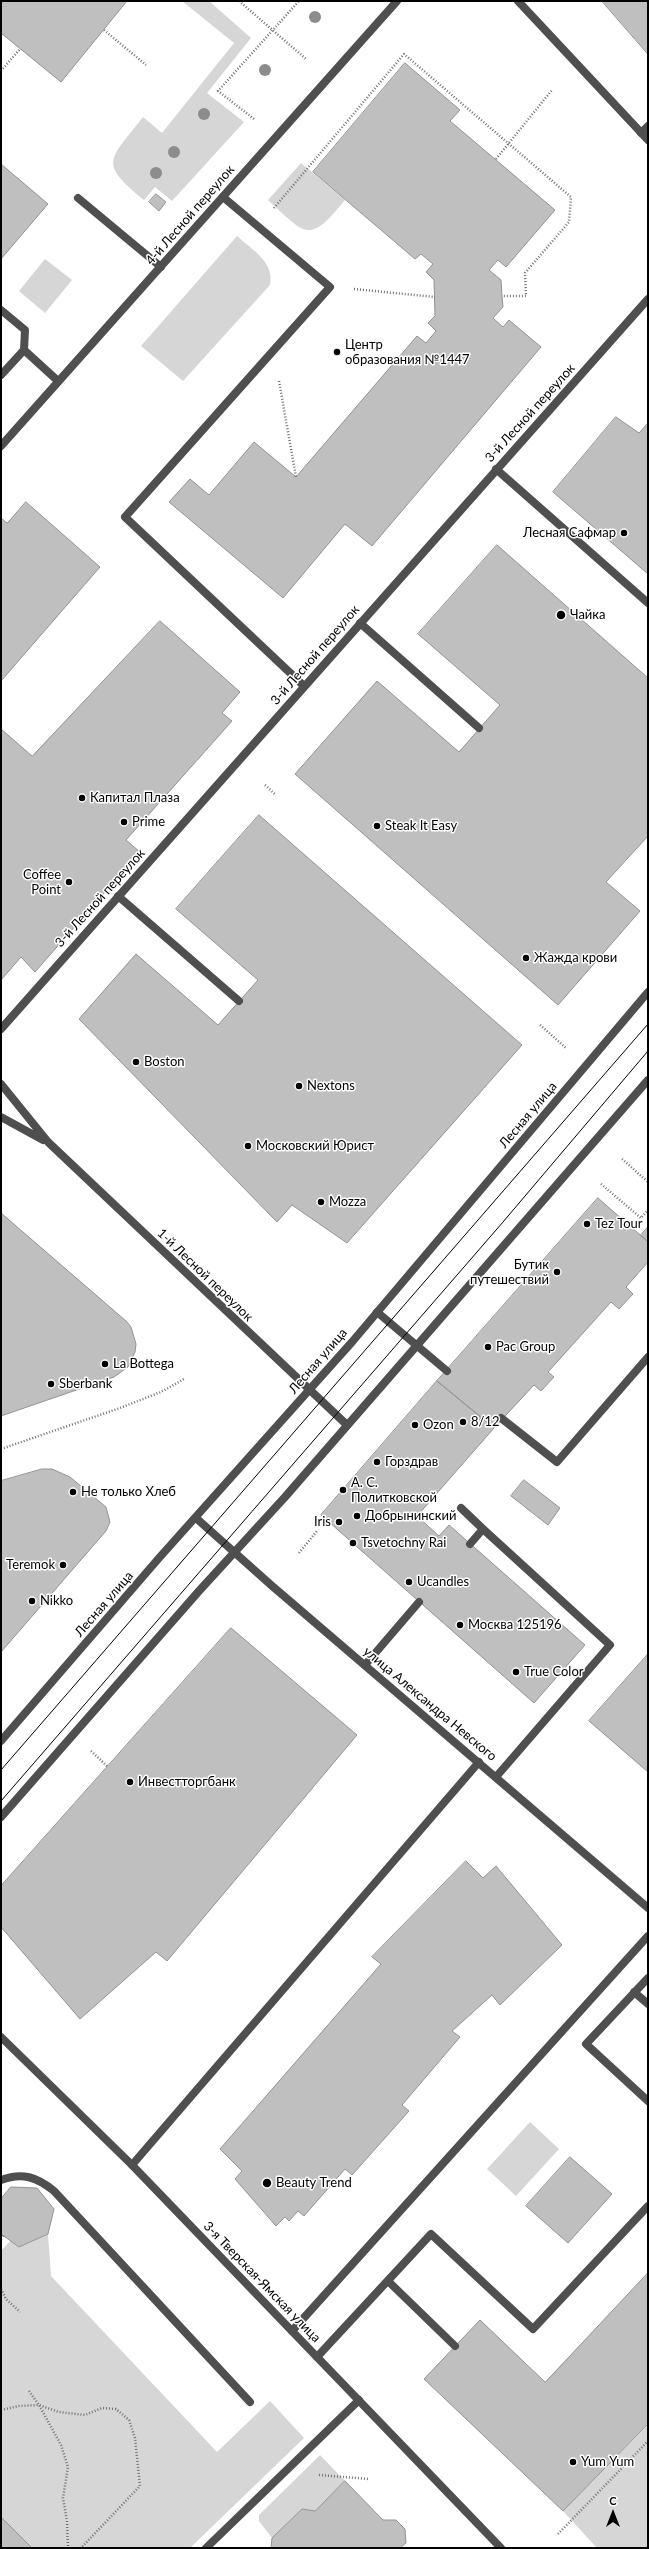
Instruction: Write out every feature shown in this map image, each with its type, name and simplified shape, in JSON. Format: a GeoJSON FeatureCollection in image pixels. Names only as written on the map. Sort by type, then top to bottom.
{"type":"FeatureCollection","features":[{"type":"Feature","properties":{"kind":"street","name":"4-й Лесной переулок"},"geometry":{"type":"LineString","coordinates":[[1,446],[397,1]]}},
{"type":"Feature","properties":{"kind":"street"},"geometry":{"type":"LineString","coordinates":[[518,1],[648,140]]}},
{"type":"Feature","properties":{"kind":"street"},"geometry":{"type":"LineString","coordinates":[[641,133],[648,126]]}},
{"type":"Feature","properties":{"kind":"street"},"geometry":{"type":"LineString","coordinates":[[223,197],[330,287],[125,517],[304,686]]}},
{"type":"Feature","properties":{"kind":"street"},"geometry":{"type":"LineString","coordinates":[[78,198],[161,267]]}},
{"type":"Feature","properties":{"kind":"street","name":"3-й Лесной переулок"},"geometry":{"type":"LineString","coordinates":[[1,1029],[648,299]]}},
{"type":"Feature","properties":{"kind":"street"},"geometry":{"type":"LineString","coordinates":[[1,310],[25,330],[24,350],[1,375]]}},
{"type":"Feature","properties":{"kind":"street"},"geometry":{"type":"LineString","coordinates":[[24,350],[58,381]]}},
{"type":"Feature","properties":{"kind":"street"},"geometry":{"type":"LineString","coordinates":[[496,469],[648,603]]}},
{"type":"Feature","properties":{"kind":"street"},"geometry":{"type":"LineString","coordinates":[[360,624],[479,728]]}},
{"type":"Feature","properties":{"kind":"street"},"geometry":{"type":"LineString","coordinates":[[118,896],[239,1001]]}},
{"type":"Feature","properties":{"kind":"street","name":"Лесная улица"},"geometry":{"type":"LineString","coordinates":[[1,1741],[159,1558],[377,1312],[648,992]]}},
{"type":"Feature","properties":{"kind":"street"},"geometry":{"type":"LineString","coordinates":[[1,1817],[417,1346],[648,1080]]}},
{"type":"Feature","properties":{"kind":"street","name":"1-й Лесной переулок"},"geometry":{"type":"LineString","coordinates":[[1,1084],[48,1142],[347,1425]]}},
{"type":"Feature","properties":{"kind":"street","name":"1-й Лесной переулок"},"geometry":{"type":"LineString","coordinates":[[1,1117],[48,1142]]}},
{"type":"Feature","properties":{"kind":"street"},"geometry":{"type":"LineString","coordinates":[[377,1312],[447,1371]]}},
{"type":"Feature","properties":{"kind":"street"},"geometry":{"type":"LineString","coordinates":[[502,1418],[557,1462],[648,1357]]}},
{"type":"Feature","properties":{"kind":"street"},"geometry":{"type":"LineString","coordinates":[[461,1508],[610,1645],[496,1777]]}},
{"type":"Feature","properties":{"kind":"street","name":"улица Александра Невского"},"geometry":{"type":"LineString","coordinates":[[196,1518],[648,1908]]}},
{"type":"Feature","properties":{"kind":"street"},"geometry":{"type":"LineString","coordinates":[[470,1544],[483,1529]]}},
{"type":"Feature","properties":{"kind":"street"},"geometry":{"type":"LineString","coordinates":[[365,1665],[419,1602]]}},
{"type":"Feature","properties":{"kind":"street"},"geometry":{"type":"LineString","coordinates":[[132,2165],[479,1762]]}},
{"type":"Feature","properties":{"kind":"street"},"geometry":{"type":"LineString","coordinates":[[292,2331],[648,1936]]}},
{"type":"Feature","properties":{"kind":"street"},"geometry":{"type":"LineString","coordinates":[[648,1978],[586,2044],[648,2101]]}},
{"type":"Feature","properties":{"kind":"street"},"geometry":{"type":"LineString","coordinates":[[634,1992],[648,2004]]}},
{"type":"Feature","properties":{"kind":"street","name":"3-я Тверская-Ямская улица"},"geometry":{"type":"LineString","coordinates":[[1,2037],[132,2165],[501,2548]]}},
{"type":"Feature","properties":{"kind":"street"},"geometry":{"type":"LineString","coordinates":[[1,2180],[13,2176],[28,2176],[42,2181],[54,2190],[250,2402]]}},
{"type":"Feature","properties":{"kind":"street"},"geometry":{"type":"LineString","coordinates":[[317,2357],[431,2234],[533,2329],[648,2206]]}},
{"type":"Feature","properties":{"kind":"street"},"geometry":{"type":"LineString","coordinates":[[388,2281],[455,2346]]}},
{"type":"Feature","properties":{"kind":"street"},"geometry":{"type":"LineString","coordinates":[[206,2548],[359,2400]]}},
{"type":"Feature","properties":{"kind":"path"},"geometry":{"type":"LineString","coordinates":[[239,1],[306,59]]}},
{"type":"Feature","properties":{"kind":"path"},"geometry":{"type":"LineString","coordinates":[[254,119],[218,91],[299,1]]}},
{"type":"Feature","properties":{"kind":"path"},"geometry":{"type":"LineString","coordinates":[[104,30],[146,65]]}},
{"type":"Feature","properties":{"kind":"path"},"geometry":{"type":"LineString","coordinates":[[1,71],[20,49]]}},
{"type":"Feature","properties":{"kind":"path"},"geometry":{"type":"LineString","coordinates":[[258,226],[404,54],[571,197],[569,222],[525,273],[526,296],[502,296]]}},
{"type":"Feature","properties":{"kind":"path"},"geometry":{"type":"LineString","coordinates":[[496,159],[552,90]]}},
{"type":"Feature","properties":{"kind":"path"},"geometry":{"type":"LineString","coordinates":[[330,287],[435,297]]}},
{"type":"Feature","properties":{"kind":"path"},"geometry":{"type":"LineString","coordinates":[[274,349],[296,477]]}},
{"type":"Feature","properties":{"kind":"path"},"geometry":{"type":"LineString","coordinates":[[265,785],[276,795]]}},
{"type":"Feature","properties":{"kind":"path"},"geometry":{"type":"LineString","coordinates":[[540,1025],[566,1048]]}},
{"type":"Feature","properties":{"kind":"path"},"geometry":{"type":"LineString","coordinates":[[622,1159],[648,1182]]}},
{"type":"Feature","properties":{"kind":"path"},"geometry":{"type":"LineString","coordinates":[[601,1184],[641,1218],[648,1210]]}},
{"type":"Feature","properties":{"kind":"path"},"geometry":{"type":"LineString","coordinates":[[1,1449],[120,1408],[161,1392],[184,1379]]}},
{"type":"Feature","properties":{"kind":"path"},"geometry":{"type":"LineString","coordinates":[[299,1552],[317,1531]]}},
{"type":"Feature","properties":{"kind":"path"},"geometry":{"type":"LineString","coordinates":[[90,1750],[108,1767]]}},
{"type":"Feature","properties":{"kind":"path"},"geometry":{"type":"LineString","coordinates":[[1,2239],[4,2235]]}},
{"type":"Feature","properties":{"kind":"path"},"geometry":{"type":"LineString","coordinates":[[1,2289],[6,2299],[20,2312]]}},
{"type":"Feature","properties":{"kind":"path"},"geometry":{"type":"LineString","coordinates":[[29,2391],[39,2405],[61,2445],[68,2467],[63,2498],[67,2521],[68,2548]]}},
{"type":"Feature","properties":{"kind":"path"},"geometry":{"type":"LineString","coordinates":[[1,2410],[19,2406],[39,2405],[59,2412],[85,2415],[102,2408],[116,2409],[129,2420],[135,2438],[140,2486],[81,2548]]}},
{"type":"Feature","properties":{"kind":"path"},"geometry":{"type":"LineString","coordinates":[[558,2534],[648,2441]]}},
{"type":"Feature","properties":{"kind":"path"},"geometry":{"type":"LineString","coordinates":[[286,2472],[369,2479]]}},
{"type":"Feature","properties":{"kind":"shaded area"},"geometry":{"type":"Polygon","coordinates":[[[182,1],[209,1],[251,38],[207,93],[244,122],[172,201],[155,187],[144,200],[129,187],[115,169],[114,161],[116,153],[122,143],[143,117],[162,133],[234,43],[182,1]]]}},
{"type":"Feature","properties":{"kind":"shaded area"},"geometry":{"type":"Polygon","coordinates":[[[301,163],[345,200],[323,224],[315,229],[308,230],[300,227],[291,221],[268,200],[301,163]]]}},
{"type":"Feature","properties":{"kind":"shaded area"},"geometry":{"type":"Polygon","coordinates":[[[237,236],[266,263],[271,277],[270,285],[183,381],[141,346],[237,236]]]}},
{"type":"Feature","properties":{"kind":"shaded area"},"geometry":{"type":"Polygon","coordinates":[[[45,259],[72,280],[45,313],[19,291],[45,259]]]}},
{"type":"Feature","properties":{"kind":"shaded area"},"geometry":{"type":"Polygon","coordinates":[[[530,2122],[559,2149],[516,2196],[487,2169],[530,2122]]]}},
{"type":"Feature","properties":{"kind":"shaded area"},"geometry":{"type":"Polygon","coordinates":[[[48,2234],[51,2276],[217,2452],[270,2401],[304,2438],[190,2548],[32,2548],[1,2517],[1,2251],[11,2240],[19,2247],[48,2234]]]}},
{"type":"Feature","properties":{"kind":"shaded area"},"geometry":{"type":"Polygon","coordinates":[[[647,2426],[648,2548],[597,2548],[563,2511],[647,2426]]]}},
{"type":"Feature","properties":{"kind":"shaded area"},"geometry":{"type":"Polygon","coordinates":[[[320,2455],[345,2481],[315,2511],[302,2509],[272,2538],[259,2521],[259,2515],[320,2455]]]}},
{"type":"Feature","properties":{"kind":"building"},"geometry":{"type":"Polygon","coordinates":[[[1,1],[127,1],[61,82],[1,33],[1,1]]]}},
{"type":"Feature","properties":{"kind":"building"},"geometry":{"type":"Polygon","coordinates":[[[602,1],[648,1],[648,54],[602,1]]]}},
{"type":"Feature","properties":{"kind":"building"},"geometry":{"type":"Polygon","coordinates":[[[405,63],[460,110],[450,121],[555,210],[506,267],[498,260],[489,270],[501,280],[503,307],[493,318],[503,327],[509,320],[541,347],[372,546],[345,524],[283,598],[169,502],[190,479],[209,495],[254,442],[296,477],[417,336],[426,343],[436,331],[428,323],[435,316],[434,280],[426,272],[433,264],[421,254],[415,259],[313,172],[405,63]]]}},
{"type":"Feature","properties":{"kind":"building"},"geometry":{"type":"Polygon","coordinates":[[[1,164],[48,204],[1,259],[1,164]]]}},
{"type":"Feature","properties":{"kind":"building"},"geometry":{"type":"Polygon","coordinates":[[[156,194],[166,202],[159,211],[149,202],[156,194]]]}},
{"type":"Feature","properties":{"kind":"building","name":"Лесная Сафмар"},"geometry":{"type":"Polygon","coordinates":[[[616,417],[639,433],[648,423],[648,574],[553,492],[616,417]]]}},
{"type":"Feature","properties":{"kind":"building"},"geometry":{"type":"Polygon","coordinates":[[[26,502],[100,567],[1,681],[1,518],[7,523],[26,502]]]}},
{"type":"Feature","properties":{"kind":"building"},"geometry":{"type":"Polygon","coordinates":[[[497,545],[648,678],[648,836],[606,882],[640,911],[558,1005],[295,774],[377,681],[459,752],[500,705],[418,634],[497,545]]]}},
{"type":"Feature","properties":{"kind":"building","name":"Капитал Плаза"},"geometry":{"type":"Polygon","coordinates":[[[160,621],[240,692],[222,713],[232,721],[126,840],[140,852],[35,972],[21,957],[1,980],[1,729],[32,756],[160,621]]]}},
{"type":"Feature","properties":{"kind":"building"},"geometry":{"type":"Polygon","coordinates":[[[259,815],[522,1045],[347,1243],[292,1205],[277,1222],[79,1019],[136,954],[218,1025],[258,980],[176,909],[259,815]]]}},
{"type":"Feature","properties":{"kind":"building"},"geometry":{"type":"Polygon","coordinates":[[[598,1198],[648,1242],[648,1262],[626,1287],[633,1294],[619,1309],[611,1302],[548,1372],[554,1377],[541,1391],[534,1385],[494,1428],[437,1381],[598,1198]]]}},
{"type":"Feature","properties":{"kind":"building"},"geometry":{"type":"Polygon","coordinates":[[[1,1213],[126,1321],[131,1327],[136,1344],[135,1352],[128,1367],[114,1377],[1,1416],[1,1213]]]}},
{"type":"Feature","properties":{"kind":"building"},"geometry":{"type":"Polygon","coordinates":[[[648,1227],[648,1242],[641,1235],[648,1227]]]}},
{"type":"Feature","properties":{"kind":"building"},"geometry":{"type":"Polygon","coordinates":[[[437,1381],[494,1428],[417,1516],[439,1536],[449,1525],[585,1645],[534,1703],[321,1515],[437,1381]]]}},
{"type":"Feature","properties":{"kind":"building"},"geometry":{"type":"Polygon","coordinates":[[[42,1469],[52,1469],[70,1477],[106,1507],[110,1522],[106,1531],[1,1652],[1,1481],[42,1469]]]}},
{"type":"Feature","properties":{"kind":"building"},"geometry":{"type":"Polygon","coordinates":[[[524,1480],[560,1508],[548,1525],[511,1496],[524,1480]]]}},
{"type":"Feature","properties":{"kind":"building"},"geometry":{"type":"Polygon","coordinates":[[[231,1628],[357,1735],[167,1961],[156,1952],[80,2019],[1,1927],[1,1886],[231,1628]]]}},
{"type":"Feature","properties":{"kind":"building"},"geometry":{"type":"Polygon","coordinates":[[[648,1654],[648,1772],[589,1721],[648,1654]]]}},
{"type":"Feature","properties":{"kind":"building"},"geometry":{"type":"Polygon","coordinates":[[[466,1861],[483,1878],[496,1866],[562,1945],[500,2005],[492,1995],[452,2031],[460,2037],[402,2105],[409,2111],[352,2175],[345,2169],[304,2216],[298,2211],[289,2221],[285,2217],[276,2226],[235,2179],[242,2171],[220,2149],[381,1964],[372,1957],[466,1861]]]}},
{"type":"Feature","properties":{"kind":"building"},"geometry":{"type":"Polygon","coordinates":[[[570,2157],[612,2194],[568,2243],[526,2206],[570,2157]]]}},
{"type":"Feature","properties":{"kind":"building"},"geometry":{"type":"Polygon","coordinates":[[[11,2187],[37,2188],[54,2209],[48,2234],[19,2247],[1,2234],[1,2199],[11,2187]]]}},
{"type":"Feature","properties":{"kind":"building"},"geometry":{"type":"Polygon","coordinates":[[[648,2273],[648,2424],[563,2511],[424,2379],[480,2320],[545,2382],[648,2273]]]}},
{"type":"Feature","properties":{"kind":"building"},"geometry":{"type":"Polygon","coordinates":[[[345,2481],[383,2520],[396,2520],[405,2529],[406,2543],[400,2548],[271,2548],[272,2538],[302,2509],[315,2511],[345,2481]]]}},
{"type":"Feature","properties":{"kind":"building"},"geometry":{"type":"Polygon","coordinates":[[[1,2517],[32,2548],[1,2548],[1,2517]]]}},
{"type":"Feature","properties":{"kind":"tram line"},"geometry":{"type":"LineString","coordinates":[[1,1770],[648,1024]]}},
{"type":"Feature","properties":{"kind":"tram line"},"geometry":{"type":"LineString","coordinates":[[1,1801],[503,1222],[648,1051]]}},
{"type":"Feature","properties":{"kind":"place","name":"Центр образования №1447"},"geometry":{"type":"Point","coordinates":[337,352]}},
{"type":"Feature","properties":{"kind":"place","name":"Лесная Сафмар"},"geometry":{"type":"Point","coordinates":[624,533]}},
{"type":"Feature","properties":{"kind":"place","name":"Чайка"},"geometry":{"type":"Point","coordinates":[561,615]}},
{"type":"Feature","properties":{"kind":"place","name":"Капитал Плаза"},"geometry":{"type":"Point","coordinates":[82,798]}},
{"type":"Feature","properties":{"kind":"place","name":"Prime"},"geometry":{"type":"Point","coordinates":[124,822]}},
{"type":"Feature","properties":{"kind":"place","name":"Steak It Easy"},"geometry":{"type":"Point","coordinates":[377,826]}},
{"type":"Feature","properties":{"kind":"place","name":"Coffee Point"},"geometry":{"type":"Point","coordinates":[69,882]}},
{"type":"Feature","properties":{"kind":"place","name":"Жажда крови"},"geometry":{"type":"Point","coordinates":[526,958]}},
{"type":"Feature","properties":{"kind":"place","name":"Boston"},"geometry":{"type":"Point","coordinates":[136,1062]}},
{"type":"Feature","properties":{"kind":"place","name":"Nextons"},"geometry":{"type":"Point","coordinates":[299,1086]}},
{"type":"Feature","properties":{"kind":"place","name":"Московский Юрист"},"geometry":{"type":"Point","coordinates":[248,1146]}},
{"type":"Feature","properties":{"kind":"place","name":"Mozza"},"geometry":{"type":"Point","coordinates":[321,1202]}},
{"type":"Feature","properties":{"kind":"place","name":"Tez Tour"},"geometry":{"type":"Point","coordinates":[587,1224]}},
{"type":"Feature","properties":{"kind":"place","name":"Бутик путешествий"},"geometry":{"type":"Point","coordinates":[557,1272]}},
{"type":"Feature","properties":{"kind":"place","name":"Pac Group"},"geometry":{"type":"Point","coordinates":[488,1347]}},
{"type":"Feature","properties":{"kind":"place","name":"La Bottega"},"geometry":{"type":"Point","coordinates":[105,1364]}},
{"type":"Feature","properties":{"kind":"place","name":"Sberbank"},"geometry":{"type":"Point","coordinates":[51,1384]}},
{"type":"Feature","properties":{"kind":"place","name":"8/12"},"geometry":{"type":"Point","coordinates":[463,1422]}},
{"type":"Feature","properties":{"kind":"place","name":"Ozon"},"geometry":{"type":"Point","coordinates":[415,1425]}},
{"type":"Feature","properties":{"kind":"place","name":"Горздрав"},"geometry":{"type":"Point","coordinates":[377,1462]}},
{"type":"Feature","properties":{"kind":"place","name":"А. С. Политковской"},"geometry":{"type":"Point","coordinates":[343,1490]}},
{"type":"Feature","properties":{"kind":"place","name":"Не только Хлеб"},"geometry":{"type":"Point","coordinates":[73,1492]}},
{"type":"Feature","properties":{"kind":"place","name":"Добрынинский"},"geometry":{"type":"Point","coordinates":[357,1516]}},
{"type":"Feature","properties":{"kind":"place","name":"Iris"},"geometry":{"type":"Point","coordinates":[339,1522]}},
{"type":"Feature","properties":{"kind":"place","name":"Tsvetochny Rai"},"geometry":{"type":"Point","coordinates":[353,1543]}},
{"type":"Feature","properties":{"kind":"place","name":"Teremok"},"geometry":{"type":"Point","coordinates":[63,1565]}},
{"type":"Feature","properties":{"kind":"place","name":"Ucandles"},"geometry":{"type":"Point","coordinates":[409,1582]}},
{"type":"Feature","properties":{"kind":"place","name":"Nikko"},"geometry":{"type":"Point","coordinates":[32,1601]}},
{"type":"Feature","properties":{"kind":"place","name":"Москва 125196"},"geometry":{"type":"Point","coordinates":[460,1625]}},
{"type":"Feature","properties":{"kind":"place","name":"True Color"},"geometry":{"type":"Point","coordinates":[516,1672]}},
{"type":"Feature","properties":{"kind":"place","name":"Инвестторгбанк"},"geometry":{"type":"Point","coordinates":[130,1782]}},
{"type":"Feature","properties":{"kind":"place","name":"Beauty Trend"},"geometry":{"type":"Point","coordinates":[267,2183]}},
{"type":"Feature","properties":{"kind":"place","name":"Yum Yum"},"geometry":{"type":"Point","coordinates":[573,2462]}}]}
